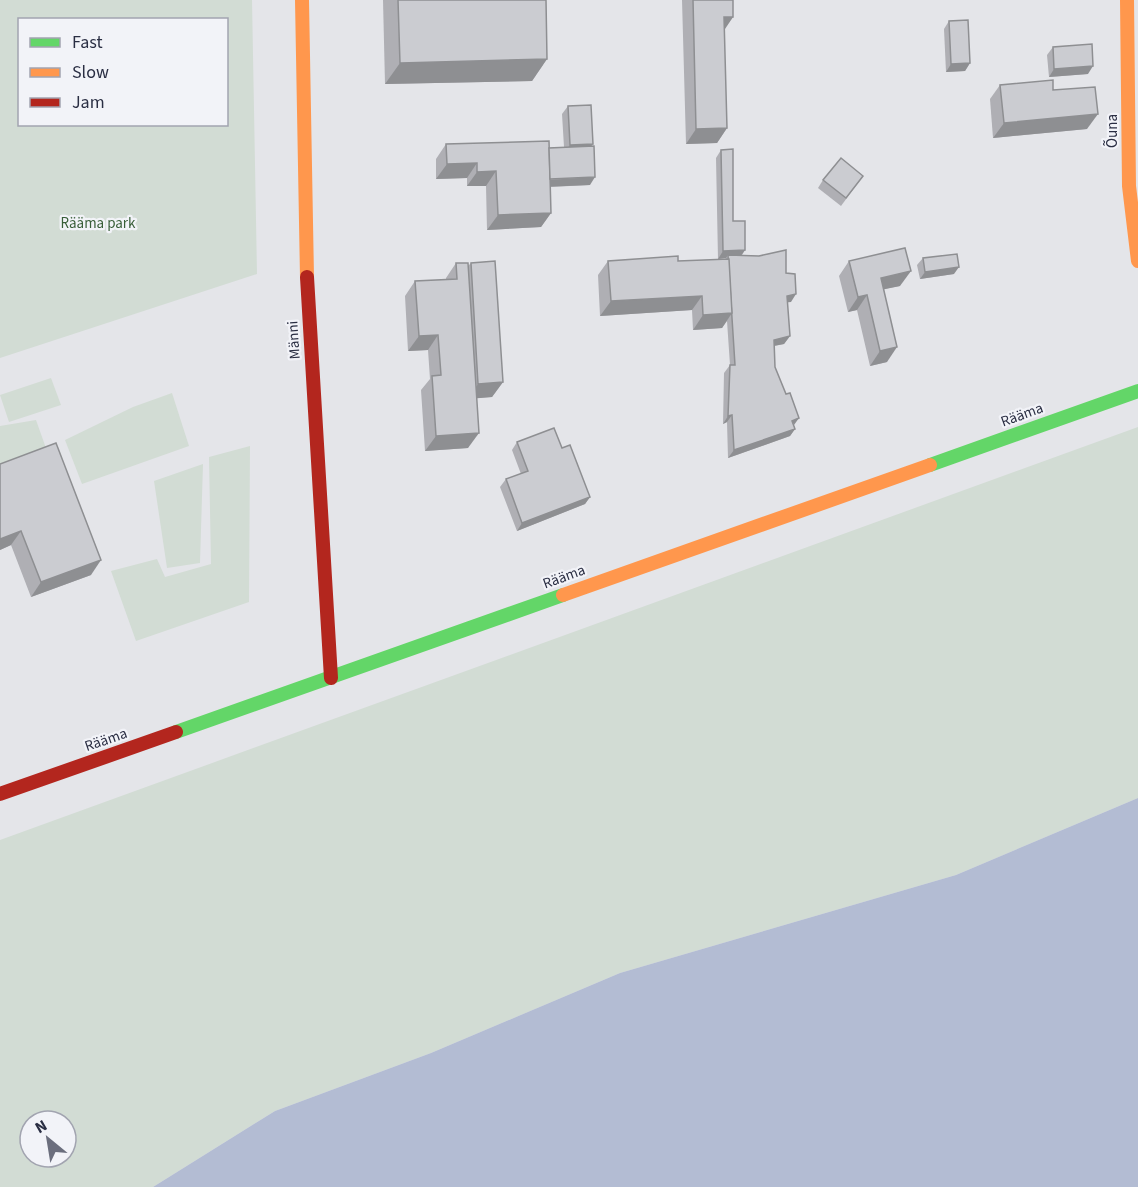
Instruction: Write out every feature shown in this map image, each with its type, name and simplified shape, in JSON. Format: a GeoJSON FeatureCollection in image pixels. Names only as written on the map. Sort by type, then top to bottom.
{"type":"FeatureCollection","features":[{"type":"Feature","properties":{"kind":"main road","name":"Männi"},"geometry":{"type":"LineString","coordinates":[[302,0],[306,258],[331,678]]}},
{"type":"Feature","properties":{"kind":"main road","name":"Õuna"},"geometry":{"type":"LineString","coordinates":[[1127,0],[1129,186],[1138,261]]}},
{"type":"Feature","properties":{"kind":"main road","name":"Rääma"},"geometry":{"type":"LineString","coordinates":[[0,794],[1138,391]]}},
{"type":"Feature","properties":{"kind":"green space","name":"Rääma park"},"geometry":{"type":"Polygon","coordinates":[[[0,0],[252,0],[257,274],[0,358],[0,0]]]}},
{"type":"Feature","properties":{"kind":"green space"},"geometry":{"type":"Polygon","coordinates":[[[51,378],[61,405],[9,422],[0,395],[51,378]]]}},
{"type":"Feature","properties":{"kind":"green space"},"geometry":{"type":"Polygon","coordinates":[[[172,393],[189,446],[82,484],[65,440],[133,407],[172,393]]]}},
{"type":"Feature","properties":{"kind":"green space"},"geometry":{"type":"Polygon","coordinates":[[[36,420],[47,451],[0,467],[0,426],[36,420]]]}},
{"type":"Feature","properties":{"kind":"green space"},"geometry":{"type":"Polygon","coordinates":[[[1138,427],[1138,798],[956,875],[620,973],[431,1053],[275,1111],[153,1187],[0,1187],[0,840],[1138,427]]]}},
{"type":"Feature","properties":{"kind":"green space"},"geometry":{"type":"Polygon","coordinates":[[[250,446],[249,602],[136,641],[111,571],[157,559],[165,577],[211,564],[209,457],[250,446]]]}},
{"type":"Feature","properties":{"kind":"green space"},"geometry":{"type":"Polygon","coordinates":[[[203,464],[200,563],[167,568],[154,481],[203,464]]]}},
{"type":"Feature","properties":{"kind":"water"},"geometry":{"type":"Polygon","coordinates":[[[1138,798],[1138,1187],[153,1187],[275,1111],[431,1053],[620,973],[956,875],[1138,798]]]}},
{"type":"Feature","properties":{"kind":"building"},"geometry":{"type":"Polygon","coordinates":[[[398,0],[546,0],[547,59],[400,63],[398,0]]]}},
{"type":"Feature","properties":{"kind":"building"},"geometry":{"type":"Polygon","coordinates":[[[693,0],[733,0],[733,17],[724,17],[727,128],[696,129],[693,0]]]}},
{"type":"Feature","properties":{"kind":"building"},"geometry":{"type":"Polygon","coordinates":[[[968,20],[970,63],[951,64],[949,21],[968,20]]]}},
{"type":"Feature","properties":{"kind":"building"},"geometry":{"type":"Polygon","coordinates":[[[1092,44],[1093,66],[1054,69],[1053,47],[1092,44]]]}},
{"type":"Feature","properties":{"kind":"building"},"geometry":{"type":"Polygon","coordinates":[[[1053,80],[1053,90],[1095,87],[1098,114],[1004,123],[1000,85],[1053,80]]]}},
{"type":"Feature","properties":{"kind":"building"},"geometry":{"type":"Polygon","coordinates":[[[591,105],[593,144],[570,145],[568,106],[591,105]]]}},
{"type":"Feature","properties":{"kind":"building"},"geometry":{"type":"Polygon","coordinates":[[[549,141],[551,213],[498,215],[496,171],[477,172],[477,163],[447,164],[446,144],[549,141]]]}},
{"type":"Feature","properties":{"kind":"building"},"geometry":{"type":"Polygon","coordinates":[[[594,146],[595,177],[550,179],[549,148],[594,146]]]}},
{"type":"Feature","properties":{"kind":"building"},"geometry":{"type":"Polygon","coordinates":[[[733,149],[733,221],[745,221],[745,250],[723,251],[721,150],[733,149]]]}},
{"type":"Feature","properties":{"kind":"building"},"geometry":{"type":"Polygon","coordinates":[[[841,158],[863,176],[846,198],[823,180],[841,158]]]}},
{"type":"Feature","properties":{"kind":"building"},"geometry":{"type":"Polygon","coordinates":[[[905,248],[911,271],[881,278],[897,347],[880,351],[867,295],[858,297],[849,261],[905,248]]]}},
{"type":"Feature","properties":{"kind":"building"},"geometry":{"type":"Polygon","coordinates":[[[786,250],[786,273],[795,274],[796,294],[787,296],[790,336],[774,340],[775,367],[786,394],[790,393],[799,418],[792,421],[795,429],[734,450],[732,415],[728,416],[730,365],[735,365],[728,255],[759,256],[786,250]]]}},
{"type":"Feature","properties":{"kind":"building"},"geometry":{"type":"Polygon","coordinates":[[[957,254],[959,267],[925,272],[923,258],[957,254]]]}},
{"type":"Feature","properties":{"kind":"building"},"geometry":{"type":"Polygon","coordinates":[[[678,256],[678,261],[729,259],[732,313],[703,315],[702,296],[611,301],[608,261],[678,256]]]}},
{"type":"Feature","properties":{"kind":"building"},"geometry":{"type":"Polygon","coordinates":[[[495,261],[503,382],[478,384],[471,263],[495,261]]]}},
{"type":"Feature","properties":{"kind":"building"},"geometry":{"type":"Polygon","coordinates":[[[456,263],[468,263],[479,433],[436,436],[432,376],[441,375],[438,335],[419,336],[415,281],[457,279],[456,263]]]}},
{"type":"Feature","properties":{"kind":"building"},"geometry":{"type":"Polygon","coordinates":[[[554,428],[562,448],[570,445],[590,497],[522,523],[506,479],[528,471],[517,442],[554,428]]]}},
{"type":"Feature","properties":{"kind":"building"},"geometry":{"type":"Polygon","coordinates":[[[56,443],[101,560],[41,582],[21,531],[0,539],[0,464],[56,443]]]}},
{"type":"Feature","properties":{"kind":"traffic: fast"},"geometry":{"type":"LineString","coordinates":[[930,465],[1138,391]]}},
{"type":"Feature","properties":{"kind":"traffic: fast"},"geometry":{"type":"LineString","coordinates":[[176,732],[563,595]]}},
{"type":"Feature","properties":{"kind":"traffic: slow"},"geometry":{"type":"LineString","coordinates":[[302,0],[307,277]]}},
{"type":"Feature","properties":{"kind":"traffic: slow"},"geometry":{"type":"LineString","coordinates":[[1127,0],[1129,186],[1138,261]]}},
{"type":"Feature","properties":{"kind":"traffic: slow"},"geometry":{"type":"LineString","coordinates":[[563,595],[930,465]]}},
{"type":"Feature","properties":{"kind":"traffic: jam"},"geometry":{"type":"LineString","coordinates":[[307,277],[331,678]]}},
{"type":"Feature","properties":{"kind":"traffic: jam"},"geometry":{"type":"LineString","coordinates":[[0,794],[176,732]]}}]}
